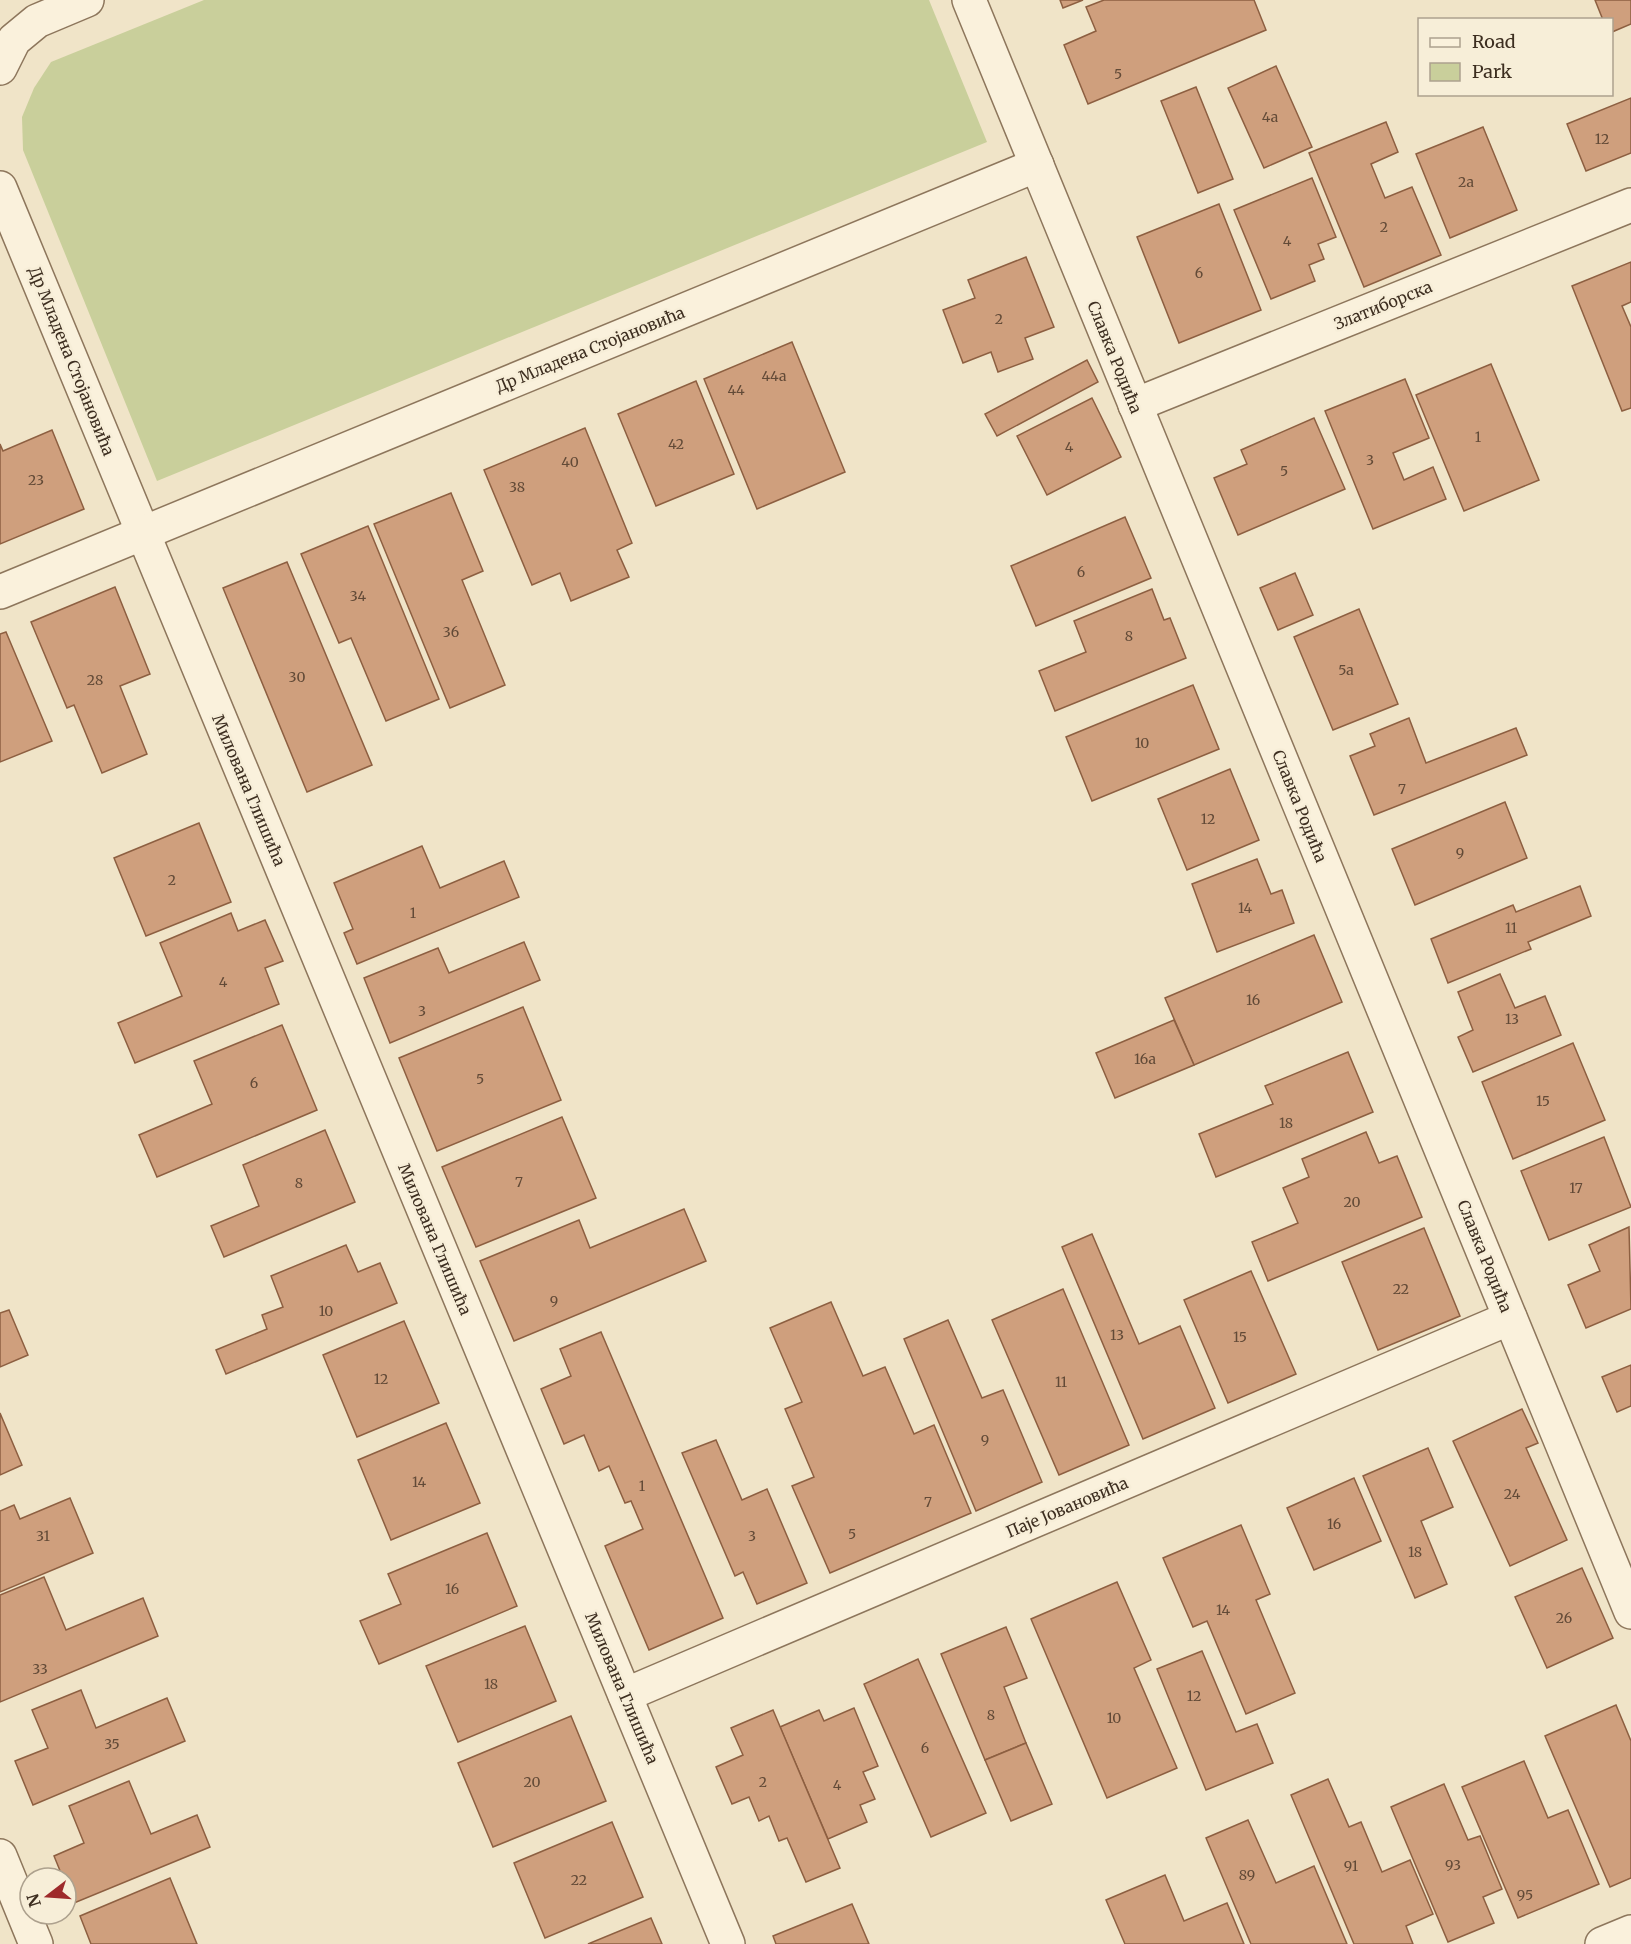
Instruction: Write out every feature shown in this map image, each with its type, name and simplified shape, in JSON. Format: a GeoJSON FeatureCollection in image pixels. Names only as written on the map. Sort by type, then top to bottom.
{"type":"FeatureCollection","features":[{"type":"Feature","properties":{"kind":"street"},"geometry":{"type":"LineString","coordinates":[[0,68],[14,40],[37,21],[87,0]]}},
{"type":"Feature","properties":{"kind":"street","name":"Славка Родића"},"geometry":{"type":"LineString","coordinates":[[969,0],[1631,1612]]}},
{"type":"Feature","properties":{"kind":"street","name":"Др Младена Стојановића"},"geometry":{"type":"LineString","coordinates":[[0,592],[1037,165]]}},
{"type":"Feature","properties":{"kind":"street","name":"Др Младена Стојановића"},"geometry":{"type":"LineString","coordinates":[[0,188],[143,534]]}},
{"type":"Feature","properties":{"kind":"street","name":"Златиборска"},"geometry":{"type":"LineString","coordinates":[[1135,405],[1631,205]]}},
{"type":"Feature","properties":{"kind":"street","name":"Милована Глишића"},"geometry":{"type":"LineString","coordinates":[[143,534],[728,1944]]}},
{"type":"Feature","properties":{"kind":"street","name":"Паје Јовановића"},"geometry":{"type":"LineString","coordinates":[[625,1695],[1510,1318]]}},
{"type":"Feature","properties":{"kind":"street"},"geometry":{"type":"LineString","coordinates":[[0,1856],[36,1944]]}},
{"type":"Feature","properties":{"kind":"street"},"geometry":{"type":"LineString","coordinates":[[1602,1944],[1631,1932]]}},
{"type":"Feature","properties":{"kind":"green space"},"geometry":{"type":"Polygon","coordinates":[[[204,0],[929,0],[987,142],[157,481],[23,150],[22,117],[34,88],[51,62],[204,0]]]}},
{"type":"Feature","properties":{"kind":"building"},"geometry":{"type":"Polygon","coordinates":[[[1060,0],[1083,0],[1063,8],[1060,0]]]}},
{"type":"Feature","properties":{"kind":"building"},"geometry":{"type":"Polygon","coordinates":[[[1104,0],[1254,0],[1266,30],[1088,104],[1064,45],[1096,31],[1086,7],[1104,0]]]}},
{"type":"Feature","properties":{"kind":"building"},"geometry":{"type":"Polygon","coordinates":[[[1595,0],[1631,0],[1631,24],[1613,32],[1613,18],[1602,18],[1595,0]]]}},
{"type":"Feature","properties":{"kind":"building"},"geometry":{"type":"Polygon","coordinates":[[[1276,66],[1312,147],[1264,168],[1228,88],[1276,66]]]}},
{"type":"Feature","properties":{"kind":"building"},"geometry":{"type":"Polygon","coordinates":[[[1196,87],[1233,179],[1198,193],[1161,101],[1196,87]]]}},
{"type":"Feature","properties":{"kind":"building"},"geometry":{"type":"Polygon","coordinates":[[[1631,98],[1631,153],[1586,171],[1567,124],[1631,98]]]}},
{"type":"Feature","properties":{"kind":"building"},"geometry":{"type":"Polygon","coordinates":[[[1386,122],[1398,152],[1371,164],[1385,198],[1412,187],[1441,255],[1364,287],[1309,153],[1386,122]]]}},
{"type":"Feature","properties":{"kind":"building"},"geometry":{"type":"Polygon","coordinates":[[[1483,127],[1517,210],[1450,238],[1416,154],[1483,127]]]}},
{"type":"Feature","properties":{"kind":"building"},"geometry":{"type":"Polygon","coordinates":[[[1312,178],[1336,237],[1318,244],[1324,259],[1309,265],[1315,281],[1271,299],[1234,210],[1312,178]]]}},
{"type":"Feature","properties":{"kind":"building"},"geometry":{"type":"Polygon","coordinates":[[[1219,204],[1261,310],[1179,343],[1137,237],[1219,204]]]}},
{"type":"Feature","properties":{"kind":"building"},"geometry":{"type":"Polygon","coordinates":[[[1026,257],[1054,327],[1025,338],[1033,359],[998,372],[991,352],[963,363],[943,310],[975,298],[968,280],[1026,257]]]}},
{"type":"Feature","properties":{"kind":"building"},"geometry":{"type":"Polygon","coordinates":[[[1631,262],[1631,302],[1622,306],[1631,327],[1631,408],[1622,411],[1572,286],[1631,262]]]}},
{"type":"Feature","properties":{"kind":"building"},"geometry":{"type":"Polygon","coordinates":[[[792,342],[845,472],[757,509],[704,379],[792,342]]]}},
{"type":"Feature","properties":{"kind":"building"},"geometry":{"type":"Polygon","coordinates":[[[1087,360],[1098,382],[997,436],[985,414],[1087,360]]]}},
{"type":"Feature","properties":{"kind":"building"},"geometry":{"type":"Polygon","coordinates":[[[1491,364],[1539,480],[1464,511],[1416,395],[1491,364]]]}},
{"type":"Feature","properties":{"kind":"building"},"geometry":{"type":"Polygon","coordinates":[[[1405,379],[1429,438],[1393,453],[1404,480],[1433,467],[1446,499],[1373,529],[1325,411],[1405,379]]]}},
{"type":"Feature","properties":{"kind":"building"},"geometry":{"type":"Polygon","coordinates":[[[696,381],[734,474],[656,506],[618,414],[696,381]]]}},
{"type":"Feature","properties":{"kind":"building"},"geometry":{"type":"Polygon","coordinates":[[[1092,398],[1121,457],[1047,495],[1017,436],[1092,398]]]}},
{"type":"Feature","properties":{"kind":"building"},"geometry":{"type":"Polygon","coordinates":[[[1314,418],[1345,489],[1238,535],[1214,478],[1247,464],[1241,450],[1314,418]]]}},
{"type":"Feature","properties":{"kind":"building"},"geometry":{"type":"Polygon","coordinates":[[[585,428],[632,543],[617,550],[629,577],[571,601],[560,573],[532,585],[484,470],[585,428]]]}},
{"type":"Feature","properties":{"kind":"building"},"geometry":{"type":"Polygon","coordinates":[[[52,430],[84,509],[0,544],[0,444],[3,451],[52,430]]]}},
{"type":"Feature","properties":{"kind":"building"},"geometry":{"type":"Polygon","coordinates":[[[451,493],[483,571],[462,580],[505,685],[450,708],[374,524],[451,493]]]}},
{"type":"Feature","properties":{"kind":"building"},"geometry":{"type":"Polygon","coordinates":[[[1125,517],[1151,578],[1036,626],[1011,566],[1125,517]]]}},
{"type":"Feature","properties":{"kind":"building"},"geometry":{"type":"Polygon","coordinates":[[[368,526],[439,699],[386,721],[351,638],[339,643],[301,554],[368,526]]]}},
{"type":"Feature","properties":{"kind":"building"},"geometry":{"type":"Polygon","coordinates":[[[287,562],[372,765],[307,792],[223,588],[287,562]]]}},
{"type":"Feature","properties":{"kind":"building"},"geometry":{"type":"Polygon","coordinates":[[[1295,573],[1313,615],[1278,630],[1260,588],[1295,573]]]}},
{"type":"Feature","properties":{"kind":"building"},"geometry":{"type":"Polygon","coordinates":[[[115,587],[150,674],[120,686],[147,754],[102,773],[74,705],[67,708],[31,622],[115,587]]]}},
{"type":"Feature","properties":{"kind":"building"},"geometry":{"type":"Polygon","coordinates":[[[1152,589],[1164,620],[1170,618],[1186,658],[1055,711],[1039,671],[1086,652],[1074,621],[1152,589]]]}},
{"type":"Feature","properties":{"kind":"building"},"geometry":{"type":"Polygon","coordinates":[[[1359,609],[1398,704],[1333,730],[1294,637],[1359,609]]]}},
{"type":"Feature","properties":{"kind":"building"},"geometry":{"type":"Polygon","coordinates":[[[6,632],[52,741],[0,762],[0,634],[6,632]]]}},
{"type":"Feature","properties":{"kind":"building"},"geometry":{"type":"Polygon","coordinates":[[[1193,685],[1219,749],[1092,801],[1066,737],[1193,685]]]}},
{"type":"Feature","properties":{"kind":"building"},"geometry":{"type":"Polygon","coordinates":[[[1409,718],[1426,763],[1516,728],[1527,755],[1374,815],[1350,756],[1375,746],[1370,734],[1409,718]]]}},
{"type":"Feature","properties":{"kind":"building"},"geometry":{"type":"Polygon","coordinates":[[[1230,769],[1259,840],[1187,870],[1158,799],[1230,769]]]}},
{"type":"Feature","properties":{"kind":"building"},"geometry":{"type":"Polygon","coordinates":[[[1505,802],[1527,858],[1415,905],[1392,849],[1505,802]]]}},
{"type":"Feature","properties":{"kind":"building"},"geometry":{"type":"Polygon","coordinates":[[[199,823],[231,902],[146,936],[114,858],[199,823]]]}},
{"type":"Feature","properties":{"kind":"building"},"geometry":{"type":"Polygon","coordinates":[[[422,846],[440,888],[504,861],[519,897],[357,964],[344,933],[353,929],[334,883],[422,846]]]}},
{"type":"Feature","properties":{"kind":"building"},"geometry":{"type":"Polygon","coordinates":[[[1257,859],[1271,894],[1282,890],[1294,923],[1217,952],[1192,884],[1257,859]]]}},
{"type":"Feature","properties":{"kind":"building"},"geometry":{"type":"Polygon","coordinates":[[[1580,886],[1591,916],[1528,942],[1531,949],[1448,983],[1431,939],[1513,905],[1516,912],[1580,886]]]}},
{"type":"Feature","properties":{"kind":"building"},"geometry":{"type":"Polygon","coordinates":[[[231,913],[238,931],[265,920],[283,961],[265,968],[279,1004],[135,1063],[118,1023],[182,996],[160,943],[231,913]]]}},
{"type":"Feature","properties":{"kind":"building"},"geometry":{"type":"Polygon","coordinates":[[[1314,935],[1342,1002],[1194,1065],[1165,998],[1314,935]]]}},
{"type":"Feature","properties":{"kind":"building"},"geometry":{"type":"Polygon","coordinates":[[[524,942],[540,980],[390,1043],[364,978],[438,948],[449,973],[524,942]]]}},
{"type":"Feature","properties":{"kind":"building"},"geometry":{"type":"Polygon","coordinates":[[[1500,974],[1515,1008],[1545,996],[1561,1035],[1473,1072],[1458,1037],[1473,1030],[1458,992],[1500,974]]]}},
{"type":"Feature","properties":{"kind":"building"},"geometry":{"type":"Polygon","coordinates":[[[523,1007],[561,1100],[437,1151],[399,1058],[523,1007]]]}},
{"type":"Feature","properties":{"kind":"building"},"geometry":{"type":"Polygon","coordinates":[[[1174,1020],[1194,1065],[1115,1098],[1096,1053],[1174,1020]]]}},
{"type":"Feature","properties":{"kind":"building"},"geometry":{"type":"Polygon","coordinates":[[[282,1025],[317,1110],[157,1177],[139,1135],[212,1104],[194,1061],[282,1025]]]}},
{"type":"Feature","properties":{"kind":"building"},"geometry":{"type":"Polygon","coordinates":[[[1573,1043],[1605,1120],[1513,1159],[1482,1082],[1573,1043]]]}},
{"type":"Feature","properties":{"kind":"building"},"geometry":{"type":"Polygon","coordinates":[[[1348,1052],[1373,1112],[1216,1177],[1199,1134],[1273,1104],[1265,1086],[1348,1052]]]}},
{"type":"Feature","properties":{"kind":"building"},"geometry":{"type":"Polygon","coordinates":[[[562,1117],[596,1198],[476,1247],[442,1167],[562,1117]]]}},
{"type":"Feature","properties":{"kind":"building"},"geometry":{"type":"Polygon","coordinates":[[[325,1130],[355,1202],[224,1257],[211,1226],[259,1206],[243,1165],[325,1130]]]}},
{"type":"Feature","properties":{"kind":"building"},"geometry":{"type":"Polygon","coordinates":[[[1366,1132],[1379,1163],[1397,1156],[1422,1217],[1268,1281],[1252,1242],[1298,1223],[1283,1188],[1309,1177],[1302,1159],[1366,1132]]]}},
{"type":"Feature","properties":{"kind":"building"},"geometry":{"type":"Polygon","coordinates":[[[1604,1137],[1631,1207],[1549,1240],[1521,1171],[1604,1137]]]}},
{"type":"Feature","properties":{"kind":"building"},"geometry":{"type":"Polygon","coordinates":[[[684,1209],[706,1261],[514,1341],[480,1261],[579,1220],[590,1248],[684,1209]]]}},
{"type":"Feature","properties":{"kind":"building"},"geometry":{"type":"Polygon","coordinates":[[[1629,1227],[1631,1309],[1586,1328],[1568,1285],[1600,1271],[1589,1245],[1629,1227]]]}},
{"type":"Feature","properties":{"kind":"building"},"geometry":{"type":"Polygon","coordinates":[[[1424,1228],[1460,1316],[1378,1350],[1342,1262],[1424,1228]]]}},
{"type":"Feature","properties":{"kind":"building"},"geometry":{"type":"Polygon","coordinates":[[[1092,1234],[1139,1344],[1180,1326],[1215,1408],[1143,1439],[1062,1247],[1092,1234]]]}},
{"type":"Feature","properties":{"kind":"building"},"geometry":{"type":"Polygon","coordinates":[[[346,1245],[358,1272],[380,1263],[397,1303],[226,1374],[216,1350],[267,1329],[262,1315],[283,1307],[271,1276],[346,1245]]]}},
{"type":"Feature","properties":{"kind":"building"},"geometry":{"type":"Polygon","coordinates":[[[1251,1271],[1296,1374],[1228,1403],[1184,1300],[1251,1271]]]}},
{"type":"Feature","properties":{"kind":"building"},"geometry":{"type":"Polygon","coordinates":[[[1063,1289],[1129,1445],[1059,1475],[992,1320],[1063,1289]]]}},
{"type":"Feature","properties":{"kind":"building"},"geometry":{"type":"Polygon","coordinates":[[[831,1302],[863,1376],[885,1367],[914,1434],[934,1425],[971,1513],[830,1573],[792,1486],[814,1477],[785,1409],[802,1402],[770,1328],[831,1302]]]}},
{"type":"Feature","properties":{"kind":"building"},"geometry":{"type":"Polygon","coordinates":[[[9,1310],[28,1355],[0,1367],[0,1313],[9,1310]]]}},
{"type":"Feature","properties":{"kind":"building"},"geometry":{"type":"Polygon","coordinates":[[[948,1320],[982,1398],[1003,1390],[1042,1482],[976,1511],[904,1339],[948,1320]]]}},
{"type":"Feature","properties":{"kind":"building"},"geometry":{"type":"Polygon","coordinates":[[[404,1321],[439,1403],[357,1437],[323,1355],[404,1321]]]}},
{"type":"Feature","properties":{"kind":"building"},"geometry":{"type":"Polygon","coordinates":[[[601,1332],[723,1618],[649,1650],[605,1546],[643,1529],[631,1501],[625,1503],[609,1466],[599,1471],[584,1435],[564,1444],[541,1389],[571,1376],[560,1349],[601,1332]]]}},
{"type":"Feature","properties":{"kind":"building"},"geometry":{"type":"Polygon","coordinates":[[[1631,1365],[1631,1406],[1617,1412],[1602,1377],[1631,1365]]]}},
{"type":"Feature","properties":{"kind":"building"},"geometry":{"type":"Polygon","coordinates":[[[1522,1409],[1538,1443],[1526,1448],[1567,1540],[1510,1566],[1453,1441],[1522,1409]]]}},
{"type":"Feature","properties":{"kind":"building"},"geometry":{"type":"Polygon","coordinates":[[[0,1413],[22,1465],[0,1475],[0,1413]]]}},
{"type":"Feature","properties":{"kind":"building"},"geometry":{"type":"Polygon","coordinates":[[[446,1423],[480,1503],[391,1540],[358,1460],[446,1423]]]}},
{"type":"Feature","properties":{"kind":"building"},"geometry":{"type":"Polygon","coordinates":[[[716,1440],[742,1500],[767,1489],[807,1583],[757,1604],[743,1572],[735,1576],[682,1453],[716,1440]]]}},
{"type":"Feature","properties":{"kind":"building"},"geometry":{"type":"Polygon","coordinates":[[[1428,1448],[1453,1507],[1421,1521],[1447,1584],[1415,1598],[1363,1476],[1428,1448]]]}},
{"type":"Feature","properties":{"kind":"building"},"geometry":{"type":"Polygon","coordinates":[[[1354,1478],[1381,1541],[1314,1570],[1287,1508],[1354,1478]]]}},
{"type":"Feature","properties":{"kind":"building"},"geometry":{"type":"Polygon","coordinates":[[[70,1498],[93,1553],[0,1592],[0,1511],[14,1505],[20,1519],[70,1498]]]}},
{"type":"Feature","properties":{"kind":"building"},"geometry":{"type":"Polygon","coordinates":[[[1241,1525],[1270,1594],[1256,1600],[1295,1693],[1246,1714],[1207,1621],[1193,1627],[1163,1558],[1241,1525]]]}},
{"type":"Feature","properties":{"kind":"building"},"geometry":{"type":"Polygon","coordinates":[[[487,1533],[517,1606],[379,1664],[360,1621],[401,1604],[388,1574],[487,1533]]]}},
{"type":"Feature","properties":{"kind":"building"},"geometry":{"type":"Polygon","coordinates":[[[1582,1568],[1613,1638],[1547,1668],[1515,1597],[1582,1568]]]}},
{"type":"Feature","properties":{"kind":"building"},"geometry":{"type":"Polygon","coordinates":[[[44,1577],[66,1630],[143,1598],[158,1636],[0,1702],[0,1595],[44,1577]]]}},
{"type":"Feature","properties":{"kind":"building"},"geometry":{"type":"Polygon","coordinates":[[[1117,1582],[1151,1660],[1134,1668],[1177,1768],[1107,1798],[1031,1619],[1117,1582]]]}},
{"type":"Feature","properties":{"kind":"building"},"geometry":{"type":"Polygon","coordinates":[[[525,1626],[556,1701],[458,1742],[426,1666],[525,1626]]]}},
{"type":"Feature","properties":{"kind":"building"},"geometry":{"type":"Polygon","coordinates":[[[1006,1627],[1027,1678],[1004,1687],[1026,1743],[985,1760],[941,1654],[1006,1627]]]}},
{"type":"Feature","properties":{"kind":"building"},"geometry":{"type":"Polygon","coordinates":[[[1202,1651],[1236,1732],[1257,1724],[1273,1763],[1206,1790],[1157,1669],[1202,1651]]]}},
{"type":"Feature","properties":{"kind":"building"},"geometry":{"type":"Polygon","coordinates":[[[918,1659],[986,1813],[931,1837],[864,1684],[918,1659]]]}},
{"type":"Feature","properties":{"kind":"building"},"geometry":{"type":"Polygon","coordinates":[[[81,1690],[96,1728],[167,1698],[185,1741],[33,1805],[15,1761],[48,1748],[32,1710],[81,1690]]]}},
{"type":"Feature","properties":{"kind":"building"},"geometry":{"type":"Polygon","coordinates":[[[1616,1705],[1631,1741],[1631,1878],[1610,1887],[1545,1736],[1616,1705]]]}},
{"type":"Feature","properties":{"kind":"building"},"geometry":{"type":"Polygon","coordinates":[[[854,1708],[878,1766],[863,1772],[875,1799],[860,1805],[867,1822],[828,1839],[780,1727],[819,1710],[824,1721],[854,1708]]]}},
{"type":"Feature","properties":{"kind":"building"},"geometry":{"type":"Polygon","coordinates":[[[773,1710],[840,1868],[806,1882],[787,1838],[779,1841],[769,1816],[759,1821],[749,1797],[732,1804],[716,1767],[743,1755],[731,1728],[773,1710]]]}},
{"type":"Feature","properties":{"kind":"building"},"geometry":{"type":"Polygon","coordinates":[[[571,1716],[606,1801],[493,1847],[458,1763],[571,1716]]]}},
{"type":"Feature","properties":{"kind":"building"},"geometry":{"type":"Polygon","coordinates":[[[1026,1743],[1052,1804],[1011,1821],[985,1760],[1026,1743]]]}},
{"type":"Feature","properties":{"kind":"building"},"geometry":{"type":"Polygon","coordinates":[[[1524,1761],[1548,1818],[1568,1810],[1599,1884],[1518,1918],[1462,1787],[1524,1761]]]}},
{"type":"Feature","properties":{"kind":"building"},"geometry":{"type":"Polygon","coordinates":[[[1328,1779],[1349,1827],[1361,1822],[1382,1872],[1410,1860],[1433,1914],[1406,1926],[1413,1944],[1354,1944],[1291,1795],[1328,1779]]]}},
{"type":"Feature","properties":{"kind":"building"},"geometry":{"type":"Polygon","coordinates":[[[129,1781],[151,1834],[197,1815],[210,1847],[78,1901],[78,1866],[58,1866],[54,1856],[84,1843],[69,1806],[129,1781]]]}},
{"type":"Feature","properties":{"kind":"building"},"geometry":{"type":"Polygon","coordinates":[[[1444,1784],[1468,1840],[1480,1836],[1502,1889],[1483,1897],[1494,1923],[1448,1942],[1391,1807],[1444,1784]]]}},
{"type":"Feature","properties":{"kind":"building"},"geometry":{"type":"Polygon","coordinates":[[[1248,1820],[1276,1883],[1314,1866],[1347,1944],[1251,1944],[1206,1838],[1248,1820]]]}},
{"type":"Feature","properties":{"kind":"building"},"geometry":{"type":"Polygon","coordinates":[[[612,1822],[643,1897],[545,1938],[514,1863],[612,1822]]]}},
{"type":"Feature","properties":{"kind":"building"},"geometry":{"type":"Polygon","coordinates":[[[1165,1875],[1184,1921],[1227,1903],[1244,1944],[1125,1944],[1106,1900],[1165,1875]]]}},
{"type":"Feature","properties":{"kind":"building"},"geometry":{"type":"Polygon","coordinates":[[[170,1878],[197,1944],[91,1944],[80,1916],[170,1878]]]}},
{"type":"Feature","properties":{"kind":"building"},"geometry":{"type":"Polygon","coordinates":[[[852,1904],[869,1944],[776,1944],[773,1936],[852,1904]]]}},
{"type":"Feature","properties":{"kind":"building"},"geometry":{"type":"Polygon","coordinates":[[[651,1918],[662,1944],[588,1944],[651,1918]]]}}]}
